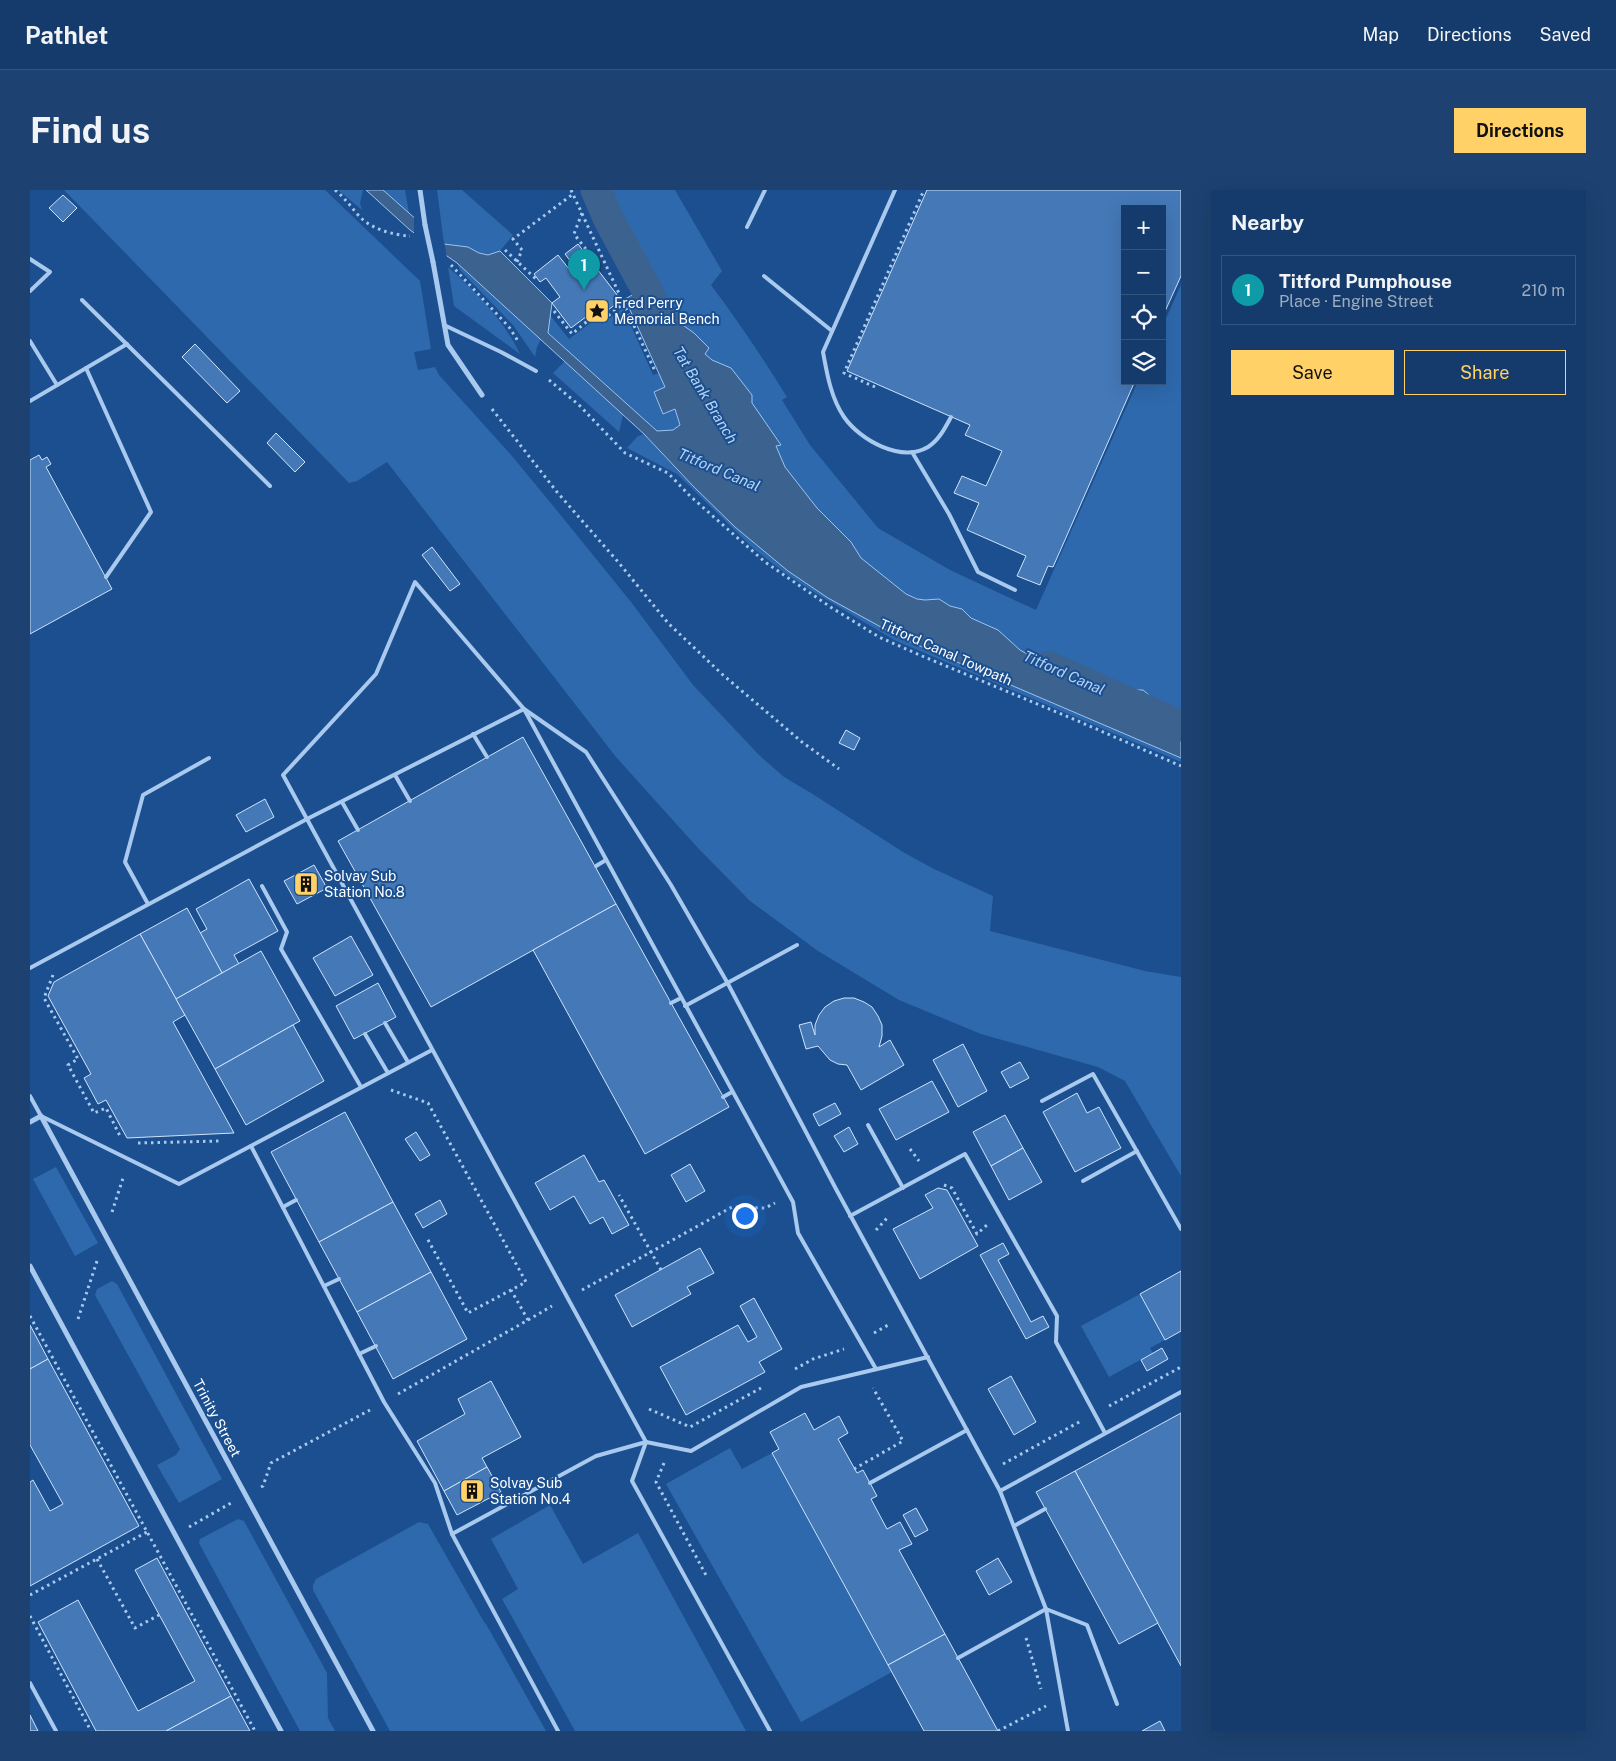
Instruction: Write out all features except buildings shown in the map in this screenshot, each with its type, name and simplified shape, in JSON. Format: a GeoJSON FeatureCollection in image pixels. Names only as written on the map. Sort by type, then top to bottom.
{"type":"FeatureCollection","features":[{"type":"Feature","properties":{"kind":"street"},"geometry":{"type":"LineString","coordinates":[[420,190],[425,226],[448,344],[482,395]]}},
{"type":"Feature","properties":{"kind":"street"},"geometry":{"type":"LineString","coordinates":[[30,1122],[41,1116]]}},
{"type":"Feature","properties":{"kind":"street","name":"Trinity Street"},"geometry":{"type":"LineString","coordinates":[[41,1116],[373,1731]]}},
{"type":"Feature","properties":{"kind":"street"},"geometry":{"type":"LineString","coordinates":[[30,1266],[280,1731]]}},
{"type":"Feature","properties":{"kind":"lane"},"geometry":{"type":"LineString","coordinates":[[747,228],[765,190]]}},
{"type":"Feature","properties":{"kind":"lane"},"geometry":{"type":"LineString","coordinates":[[895,190],[823,352],[832,394],[844,417],[859,432],[887,449],[900,452],[912,452],[927,447],[936,440],[951,417]]}},
{"type":"Feature","properties":{"kind":"lane"},"geometry":{"type":"LineString","coordinates":[[30,259],[50,272],[30,292]]}},
{"type":"Feature","properties":{"kind":"lane"},"geometry":{"type":"LineString","coordinates":[[764,276],[832,331]]}},
{"type":"Feature","properties":{"kind":"lane"},"geometry":{"type":"LineString","coordinates":[[82,300],[270,486]]}},
{"type":"Feature","properties":{"kind":"lane"},"geometry":{"type":"LineString","coordinates":[[444,325],[536,371]]}},
{"type":"Feature","properties":{"kind":"lane"},"geometry":{"type":"LineString","coordinates":[[30,341],[57,385]]}},
{"type":"Feature","properties":{"kind":"lane"},"geometry":{"type":"LineString","coordinates":[[30,401],[127,344]]}},
{"type":"Feature","properties":{"kind":"lane"},"geometry":{"type":"LineString","coordinates":[[86,368],[151,512],[106,577]]}},
{"type":"Feature","properties":{"kind":"lane"},"geometry":{"type":"LineString","coordinates":[[912,452],[949,514],[978,572],[1015,590]]}},
{"type":"Feature","properties":{"kind":"lane"},"geometry":{"type":"LineString","coordinates":[[646,1442],[283,775],[376,674],[415,582],[524,709],[793,1202],[798,1233],[876,1369]]}},
{"type":"Feature","properties":{"kind":"lane"},"geometry":{"type":"LineString","coordinates":[[30,968],[394,774],[524,709]]}},
{"type":"Feature","properties":{"kind":"lane"},"geometry":{"type":"LineString","coordinates":[[524,709],[586,752],[671,885],[727,982],[850,1216],[1000,1491],[1046,1609],[1068,1731]]}},
{"type":"Feature","properties":{"kind":"lane"},"geometry":{"type":"LineString","coordinates":[[473,734],[487,757]]}},
{"type":"Feature","properties":{"kind":"lane"},"geometry":{"type":"LineString","coordinates":[[148,904],[125,862],[143,794],[209,758]]}},
{"type":"Feature","properties":{"kind":"lane"},"geometry":{"type":"LineString","coordinates":[[394,774],[410,800]]}},
{"type":"Feature","properties":{"kind":"lane"},"geometry":{"type":"LineString","coordinates":[[342,802],[358,830]]}},
{"type":"Feature","properties":{"kind":"lane"},"geometry":{"type":"LineString","coordinates":[[596,866],[606,860]]}},
{"type":"Feature","properties":{"kind":"lane"},"geometry":{"type":"LineString","coordinates":[[262,886],[287,932],[281,949],[361,1088]]}},
{"type":"Feature","properties":{"kind":"lane"},"geometry":{"type":"LineString","coordinates":[[685,1006],[796,945]]}},
{"type":"Feature","properties":{"kind":"lane"},"geometry":{"type":"LineString","coordinates":[[671,1004],[681,998]]}},
{"type":"Feature","properties":{"kind":"lane"},"geometry":{"type":"LineString","coordinates":[[385,1023],[408,1062]]}},
{"type":"Feature","properties":{"kind":"lane"},"geometry":{"type":"LineString","coordinates":[[365,1034],[388,1073]]}},
{"type":"Feature","properties":{"kind":"lane"},"geometry":{"type":"LineString","coordinates":[[30,1096],[41,1116],[179,1184],[432,1050]]}},
{"type":"Feature","properties":{"kind":"lane"},"geometry":{"type":"LineString","coordinates":[[1042,1102],[1093,1074],[1181,1230]]}},
{"type":"Feature","properties":{"kind":"lane"},"geometry":{"type":"LineString","coordinates":[[723,1097],[732,1092]]}},
{"type":"Feature","properties":{"kind":"lane"},"geometry":{"type":"LineString","coordinates":[[868,1124],[903,1188]]}},
{"type":"Feature","properties":{"kind":"lane"},"geometry":{"type":"LineString","coordinates":[[251,1146],[384,1402],[435,1483],[452,1534],[558,1731]]}},
{"type":"Feature","properties":{"kind":"lane"},"geometry":{"type":"LineString","coordinates":[[1083,1181],[1137,1151]]}},
{"type":"Feature","properties":{"kind":"lane"},"geometry":{"type":"LineString","coordinates":[[850,1216],[965,1154],[1057,1316],[1056,1342],[1105,1433]]}},
{"type":"Feature","properties":{"kind":"lane"},"geometry":{"type":"LineString","coordinates":[[283,1207],[296,1200]]}},
{"type":"Feature","properties":{"kind":"lane"},"geometry":{"type":"LineString","coordinates":[[324,1286],[339,1279]]}},
{"type":"Feature","properties":{"kind":"lane"},"geometry":{"type":"LineString","coordinates":[[359,1354],[376,1346]]}},
{"type":"Feature","properties":{"kind":"lane"},"geometry":{"type":"LineString","coordinates":[[452,1534],[596,1456],[646,1442],[691,1451],[801,1387],[928,1357]]}},
{"type":"Feature","properties":{"kind":"lane"},"geometry":{"type":"LineString","coordinates":[[1000,1491],[1181,1392]]}},
{"type":"Feature","properties":{"kind":"lane"},"geometry":{"type":"LineString","coordinates":[[870,1482],[967,1430]]}},
{"type":"Feature","properties":{"kind":"lane"},"geometry":{"type":"LineString","coordinates":[[646,1442],[632,1481],[770,1731]]}},
{"type":"Feature","properties":{"kind":"lane"},"geometry":{"type":"LineString","coordinates":[[1014,1526],[1045,1509]]}},
{"type":"Feature","properties":{"kind":"lane"},"geometry":{"type":"LineString","coordinates":[[958,1658],[1046,1609]]}},
{"type":"Feature","properties":{"kind":"lane"},"geometry":{"type":"LineString","coordinates":[[1046,1609],[1087,1625],[1117,1704]]}},
{"type":"Feature","properties":{"kind":"lane"},"geometry":{"type":"LineString","coordinates":[[30,1683],[56,1731]]}},
{"type":"Feature","properties":{"kind":"path"},"geometry":{"type":"LineString","coordinates":[[335,190],[346,199],[360,217],[372,226],[400,236],[411,236]]}},
{"type":"Feature","properties":{"kind":"path"},"geometry":{"type":"LineString","coordinates":[[875,387],[844,373],[924,190]]}},
{"type":"Feature","properties":{"kind":"path"},"geometry":{"type":"LineString","coordinates":[[518,262],[522,250],[513,238],[572,192],[655,372]]}},
{"type":"Feature","properties":{"kind":"path"},"geometry":{"type":"LineString","coordinates":[[582,213],[574,234],[596,262],[593,264]]}},
{"type":"Feature","properties":{"kind":"path"},"geometry":{"type":"LineString","coordinates":[[505,250],[537,280]]}},
{"type":"Feature","properties":{"kind":"path"},"geometry":{"type":"LineString","coordinates":[[454,267],[509,327]]}},
{"type":"Feature","properties":{"kind":"path"},"geometry":{"type":"LineString","coordinates":[[554,311],[572,334],[597,314],[603,320],[624,304]]}},
{"type":"Feature","properties":{"kind":"path","name":"Titford Canal Towpath"},"geometry":{"type":"LineString","coordinates":[[536,371],[579,406],[625,453],[668,473],[690,496],[764,562],[832,608],[880,637],[1078,720],[1181,766]]}},
{"type":"Feature","properties":{"kind":"path"},"geometry":{"type":"LineString","coordinates":[[482,395],[557,492],[619,563],[668,624],[802,742],[839,769]]}},
{"type":"Feature","properties":{"kind":"path"},"geometry":{"type":"LineString","coordinates":[[55,971],[44,998],[78,1059],[68,1065],[94,1113],[106,1108],[123,1142]]}},
{"type":"Feature","properties":{"kind":"path"},"geometry":{"type":"LineString","coordinates":[[369,1083],[428,1104],[526,1282],[468,1313],[427,1238]]}},
{"type":"Feature","properties":{"kind":"path"},"geometry":{"type":"LineString","coordinates":[[134,1143],[222,1141]]}},
{"type":"Feature","properties":{"kind":"path"},"geometry":{"type":"LineString","coordinates":[[910,1150],[937,1183],[952,1188],[977,1234],[999,1215]]}},
{"type":"Feature","properties":{"kind":"path"},"geometry":{"type":"LineString","coordinates":[[619,1195],[661,1270]]}},
{"type":"Feature","properties":{"kind":"path"},"geometry":{"type":"LineString","coordinates":[[155,1546],[263,1486],[271,1464],[582,1289],[732,1207],[765,1208],[789,1195]]}},
{"type":"Feature","properties":{"kind":"path"},"geometry":{"type":"LineString","coordinates":[[582,1289],[587,1298]]}},
{"type":"Feature","properties":{"kind":"path"},"geometry":{"type":"LineString","coordinates":[[511,1290],[528,1320]]}},
{"type":"Feature","properties":{"kind":"path"},"geometry":{"type":"LineString","coordinates":[[30,1316],[155,1546],[183,1602],[255,1731]]}},
{"type":"Feature","properties":{"kind":"path"},"geometry":{"type":"LineString","coordinates":[[786,1374],[812,1359],[850,1347],[905,1316]]}},
{"type":"Feature","properties":{"kind":"path"},"geometry":{"type":"LineString","coordinates":[[854,1469],[903,1441],[864,1372]]}},
{"type":"Feature","properties":{"kind":"path"},"geometry":{"type":"LineString","coordinates":[[646,1408],[690,1427],[769,1384]]}},
{"type":"Feature","properties":{"kind":"path"},"geometry":{"type":"LineString","coordinates":[[639,1430],[659,1414]]}},
{"type":"Feature","properties":{"kind":"path"},"geometry":{"type":"LineString","coordinates":[[680,1423],[656,1482],[711,1585]]}},
{"type":"Feature","properties":{"kind":"path"},"geometry":{"type":"LineString","coordinates":[[30,1595],[147,1532]]}},
{"type":"Feature","properties":{"kind":"path"},"geometry":{"type":"LineString","coordinates":[[97,1559],[135,1628],[159,1615]]}},
{"type":"Feature","properties":{"kind":"path"},"geometry":{"type":"LineString","coordinates":[[30,1616],[91,1731]]}},
{"type":"Feature","properties":{"kind":"path"},"geometry":{"type":"LineString","coordinates":[[998,1731],[1046,1706]]}},
{"type":"Feature","properties":{"kind":"shaded area"},"geometry":{"type":"Polygon","coordinates":[[[64,190],[325,190],[420,281],[431,349],[414,352],[418,370],[435,367],[439,375],[512,456],[559,513],[631,602],[693,685],[759,755],[784,777],[903,852],[932,868],[993,896],[990,931],[1145,971],[1181,977],[1181,1176],[1125,1081],[1098,1067],[981,1034],[899,1000],[818,951],[750,901],[697,847],[616,757],[387,462],[357,481],[349,483],[64,190]]]}},
{"type":"Feature","properties":{"kind":"shaded area"},"geometry":{"type":"Polygon","coordinates":[[[338,190],[363,190],[360,203],[362,210],[338,190]]]}},
{"type":"Feature","properties":{"kind":"shaded area"},"geometry":{"type":"Polygon","coordinates":[[[383,190],[405,190],[409,213],[383,190]]]}},
{"type":"Feature","properties":{"kind":"shaded area"},"geometry":{"type":"Polygon","coordinates":[[[437,190],[462,190],[513,235],[500,251],[488,255],[468,247],[444,244],[437,190]]]}},
{"type":"Feature","properties":{"kind":"shaded area"},"geometry":{"type":"Polygon","coordinates":[[[596,190],[675,190],[722,271],[711,285],[787,397],[782,400],[810,445],[878,528],[950,570],[1036,610],[1136,385],[1166,385],[1166,318],[1181,285],[1181,728],[881,593],[647,295],[596,190]]]}},
{"type":"Feature","properties":{"kind":"shaded area"},"geometry":{"type":"Polygon","coordinates":[[[457,263],[541,339],[535,357],[513,325],[460,270],[457,263]]]}},
{"type":"Feature","properties":{"kind":"shaded area"},"geometry":{"type":"Polygon","coordinates":[[[448,267],[469,286],[498,318],[520,354],[454,306],[448,267]]]}},
{"type":"Feature","properties":{"kind":"shaded area"},"geometry":{"type":"Polygon","coordinates":[[[623,308],[653,375],[659,373],[665,387],[654,393],[663,413],[675,409],[680,425],[673,430],[657,431],[548,333],[550,315],[569,339],[597,318],[602,324],[623,308]]]}},
{"type":"Feature","properties":{"kind":"shaded area"},"geometry":{"type":"Polygon","coordinates":[[[565,361],[623,415],[619,432],[553,373],[565,361]]]}},
{"type":"Feature","properties":{"kind":"shaded area"},"geometry":{"type":"Polygon","coordinates":[[[644,434],[693,487],[735,527],[788,571],[828,598],[922,648],[971,667],[1181,758],[1181,762],[894,640],[812,591],[754,549],[677,474],[627,448],[638,436],[644,434]]]}},
{"type":"Feature","properties":{"kind":"shaded area"},"geometry":{"type":"Polygon","coordinates":[[[56,1167],[98,1243],[75,1256],[33,1179],[56,1167]]]}},
{"type":"Feature","properties":{"kind":"shaded area"},"geometry":{"type":"Polygon","coordinates":[[[112,1281],[117,1284],[222,1479],[179,1503],[157,1465],[176,1455],[180,1449],[95,1295],[97,1289],[112,1281]]]}},
{"type":"Feature","properties":{"kind":"shaded area"},"geometry":{"type":"Polygon","coordinates":[[[1140,1294],[1165,1340],[1150,1348],[1153,1353],[1109,1377],[1081,1326],[1140,1294]]]}},
{"type":"Feature","properties":{"kind":"shaded area"},"geometry":{"type":"Polygon","coordinates":[[[730,1448],[742,1469],[772,1453],[892,1672],[801,1722],[666,1484],[730,1448]]]}},
{"type":"Feature","properties":{"kind":"shaded area"},"geometry":{"type":"Polygon","coordinates":[[[550,1505],[583,1564],[638,1533],[746,1731],[575,1731],[502,1599],[518,1589],[491,1539],[550,1505]]]}},
{"type":"Feature","properties":{"kind":"shaded area"},"geometry":{"type":"Polygon","coordinates":[[[238,1519],[244,1521],[327,1673],[328,1718],[335,1731],[300,1731],[199,1543],[200,1539],[238,1519]]]}},
{"type":"Feature","properties":{"kind":"shaded area"},"geometry":{"type":"Polygon","coordinates":[[[419,1522],[428,1524],[546,1731],[390,1731],[313,1590],[313,1585],[316,1579],[419,1522]]]}},
{"type":"Feature","properties":{"kind":"water"},"geometry":{"type":"Polygon","coordinates":[[[366,190],[383,190],[444,244],[468,247],[488,255],[500,251],[552,303],[548,333],[657,431],[673,430],[680,425],[675,409],[663,414],[654,392],[665,387],[625,299],[650,285],[661,304],[669,313],[709,348],[705,354],[712,360],[731,368],[752,395],[752,403],[781,445],[776,446],[785,467],[817,508],[851,542],[861,558],[906,594],[917,599],[939,599],[950,606],[962,609],[971,618],[998,630],[1020,650],[1080,678],[1096,690],[1143,690],[1156,701],[1165,714],[1181,721],[1181,758],[901,638],[828,598],[788,571],[735,527],[644,434],[457,263],[410,230],[366,190]]]}},
{"type":"Feature","properties":{"kind":"pier"},"geometry":{"type":"Polygon","coordinates":[[[414,215],[444,241],[447,258],[414,236],[414,215]]]}},
{"type":"Feature","properties":{"kind":"waterway","name":"Tat Bank Branch"},"geometry":{"type":"LineString","coordinates":[[596,190],[608,218],[665,324]]}},
{"type":"Feature","properties":{"kind":"waterway","name":"Titford Canal"},"geometry":{"type":"LineString","coordinates":[[1049,667],[1181,726]]}},
{"type":"Feature","properties":{"kind":"place","name":"Titford Pumphouse"},"geometry":{"type":"Point","coordinates":[584,290]}},
{"type":"Feature","properties":{"kind":"place","name":"Fred Perry Memorial Bench"},"geometry":{"type":"Point","coordinates":[597,311]}},
{"type":"Feature","properties":{"kind":"place","name":"Solvay Sub Station No.8"},"geometry":{"type":"Point","coordinates":[306,884]}},
{"type":"Feature","properties":{"kind":"place","name":"Solvay Sub Station No.4"},"geometry":{"type":"Point","coordinates":[472,1491]}}]}
